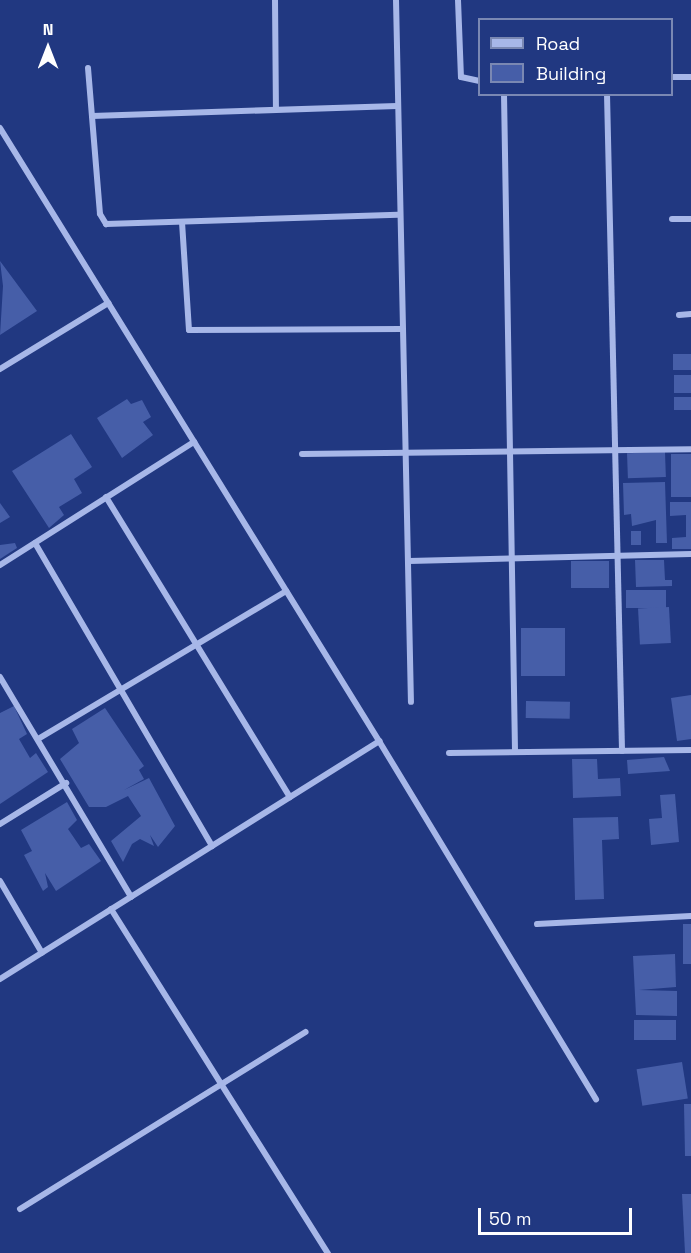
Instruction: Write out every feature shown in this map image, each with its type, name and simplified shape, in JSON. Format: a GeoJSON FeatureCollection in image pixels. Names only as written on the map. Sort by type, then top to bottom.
{"type":"FeatureCollection","features":[{"type":"Feature","properties":{"kind":"street"},"geometry":{"type":"LineString","coordinates":[[275,0],[276,110]]}},
{"type":"Feature","properties":{"kind":"street"},"geometry":{"type":"LineString","coordinates":[[396,0],[398,215],[411,702]]}},
{"type":"Feature","properties":{"kind":"street"},"geometry":{"type":"LineString","coordinates":[[458,0],[461,77],[478,81]]}},
{"type":"Feature","properties":{"kind":"street"},"geometry":{"type":"LineString","coordinates":[[88,68],[100,214],[106,224],[398,215]]}},
{"type":"Feature","properties":{"kind":"street"},"geometry":{"type":"LineString","coordinates":[[673,77],[691,77]]}},
{"type":"Feature","properties":{"kind":"street"},"geometry":{"type":"LineString","coordinates":[[504,96],[513,451],[515,752]]}},
{"type":"Feature","properties":{"kind":"street"},"geometry":{"type":"LineString","coordinates":[[607,96],[622,751]]}},
{"type":"Feature","properties":{"kind":"street"},"geometry":{"type":"LineString","coordinates":[[92,116],[397,106]]}},
{"type":"Feature","properties":{"kind":"street"},"geometry":{"type":"LineString","coordinates":[[0,128],[379,741],[596,1100]]}},
{"type":"Feature","properties":{"kind":"street"},"geometry":{"type":"LineString","coordinates":[[672,219],[691,219]]}},
{"type":"Feature","properties":{"kind":"street"},"geometry":{"type":"LineString","coordinates":[[182,222],[189,330],[401,329]]}},
{"type":"Feature","properties":{"kind":"street"},"geometry":{"type":"LineString","coordinates":[[0,369],[108,303]]}},
{"type":"Feature","properties":{"kind":"street"},"geometry":{"type":"LineString","coordinates":[[679,315],[691,314]]}},
{"type":"Feature","properties":{"kind":"street"},"geometry":{"type":"LineString","coordinates":[[0,565],[194,442]]}},
{"type":"Feature","properties":{"kind":"street"},"geometry":{"type":"LineString","coordinates":[[302,454],[691,449]]}},
{"type":"Feature","properties":{"kind":"street"},"geometry":{"type":"LineString","coordinates":[[106,497],[290,797]]}},
{"type":"Feature","properties":{"kind":"street"},"geometry":{"type":"LineString","coordinates":[[35,543],[212,846]]}},
{"type":"Feature","properties":{"kind":"street"},"geometry":{"type":"LineString","coordinates":[[409,561],[691,554]]}},
{"type":"Feature","properties":{"kind":"street"},"geometry":{"type":"LineString","coordinates":[[38,739],[286,591]]}},
{"type":"Feature","properties":{"kind":"street"},"geometry":{"type":"LineString","coordinates":[[0,677],[66,783],[131,897]]}},
{"type":"Feature","properties":{"kind":"street"},"geometry":{"type":"LineString","coordinates":[[0,979],[379,741]]}},
{"type":"Feature","properties":{"kind":"street"},"geometry":{"type":"LineString","coordinates":[[449,753],[691,750]]}},
{"type":"Feature","properties":{"kind":"street"},"geometry":{"type":"LineString","coordinates":[[0,824],[66,783]]}},
{"type":"Feature","properties":{"kind":"street"},"geometry":{"type":"LineString","coordinates":[[0,881],[42,953]]}},
{"type":"Feature","properties":{"kind":"street"},"geometry":{"type":"LineString","coordinates":[[111,909],[328,1253]]}},
{"type":"Feature","properties":{"kind":"street"},"geometry":{"type":"LineString","coordinates":[[537,924],[691,916]]}},
{"type":"Feature","properties":{"kind":"street"},"geometry":{"type":"LineString","coordinates":[[20,1209],[306,1032]]}},
{"type":"Feature","properties":{"kind":"building"},"geometry":{"type":"Polygon","coordinates":[[[0,261],[37,311],[0,335],[3,286],[0,261]]]}},
{"type":"Feature","properties":{"kind":"building"},"geometry":{"type":"Polygon","coordinates":[[[673,354],[691,354],[691,370],[673,370],[673,354]]]}},
{"type":"Feature","properties":{"kind":"building"},"geometry":{"type":"Polygon","coordinates":[[[674,375],[691,375],[691,393],[674,393],[674,375]]]}},
{"type":"Feature","properties":{"kind":"building"},"geometry":{"type":"Polygon","coordinates":[[[674,397],[691,397],[691,410],[674,410],[674,397]]]}},
{"type":"Feature","properties":{"kind":"building"},"geometry":{"type":"Polygon","coordinates":[[[127,399],[131,404],[142,400],[151,417],[143,422],[153,435],[122,458],[97,418],[127,399]]]}},
{"type":"Feature","properties":{"kind":"building"},"geometry":{"type":"Polygon","coordinates":[[[71,434],[92,467],[74,479],[82,493],[59,507],[64,515],[49,528],[12,471],[71,434]]]}},
{"type":"Feature","properties":{"kind":"building"},"geometry":{"type":"Polygon","coordinates":[[[665,452],[666,477],[628,478],[627,453],[665,452]]]}},
{"type":"Feature","properties":{"kind":"building"},"geometry":{"type":"Polygon","coordinates":[[[671,454],[691,454],[691,497],[671,497],[671,454]]]}},
{"type":"Feature","properties":{"kind":"building"},"geometry":{"type":"Polygon","coordinates":[[[665,482],[667,543],[656,543],[656,520],[632,526],[631,514],[624,515],[623,483],[665,482]]]}},
{"type":"Feature","properties":{"kind":"building"},"geometry":{"type":"Polygon","coordinates":[[[670,502],[691,502],[691,549],[672,549],[672,538],[686,537],[686,515],[670,516],[670,502]]]}},
{"type":"Feature","properties":{"kind":"building"},"geometry":{"type":"Polygon","coordinates":[[[0,503],[10,517],[0,523],[0,503]]]}},
{"type":"Feature","properties":{"kind":"building"},"geometry":{"type":"Polygon","coordinates":[[[631,531],[641,531],[641,545],[631,545],[631,531]]]}},
{"type":"Feature","properties":{"kind":"building"},"geometry":{"type":"Polygon","coordinates":[[[15,543],[17,548],[0,559],[0,545],[15,543]]]}},
{"type":"Feature","properties":{"kind":"building"},"geometry":{"type":"Polygon","coordinates":[[[635,560],[664,560],[665,580],[672,580],[672,586],[636,587],[635,560]]]}},
{"type":"Feature","properties":{"kind":"building"},"geometry":{"type":"Polygon","coordinates":[[[571,561],[609,561],[609,588],[571,588],[571,561]]]}},
{"type":"Feature","properties":{"kind":"building"},"geometry":{"type":"Polygon","coordinates":[[[626,590],[666,590],[666,608],[626,608],[626,590]]]}},
{"type":"Feature","properties":{"kind":"building"},"geometry":{"type":"Polygon","coordinates":[[[669,607],[671,643],[640,645],[638,609],[669,607]]]}},
{"type":"Feature","properties":{"kind":"building"},"geometry":{"type":"Polygon","coordinates":[[[521,628],[565,628],[565,676],[521,676],[521,628]]]}},
{"type":"Feature","properties":{"kind":"building"},"geometry":{"type":"Polygon","coordinates":[[[691,695],[691,739],[677,741],[671,698],[691,695]]]}},
{"type":"Feature","properties":{"kind":"building"},"geometry":{"type":"Polygon","coordinates":[[[526,701],[570,702],[570,719],[526,718],[526,701]]]}},
{"type":"Feature","properties":{"kind":"building"},"geometry":{"type":"Polygon","coordinates":[[[14,706],[27,734],[19,739],[30,758],[36,753],[48,772],[0,804],[0,713],[14,706]]]}},
{"type":"Feature","properties":{"kind":"building"},"geometry":{"type":"Polygon","coordinates":[[[105,708],[144,766],[139,770],[144,779],[124,790],[149,778],[175,826],[158,847],[150,835],[154,846],[140,839],[132,844],[123,862],[111,841],[141,816],[128,796],[106,807],[89,807],[60,759],[79,743],[72,729],[105,708]]]}},
{"type":"Feature","properties":{"kind":"building"},"geometry":{"type":"Polygon","coordinates":[[[664,757],[670,771],[628,774],[627,760],[664,757]]]}},
{"type":"Feature","properties":{"kind":"building"},"geometry":{"type":"Polygon","coordinates":[[[572,759],[597,759],[598,779],[620,778],[621,796],[573,798],[572,759]]]}},
{"type":"Feature","properties":{"kind":"building"},"geometry":{"type":"Polygon","coordinates":[[[675,794],[679,842],[651,845],[649,819],[662,818],[660,795],[675,794]]]}},
{"type":"Feature","properties":{"kind":"building"},"geometry":{"type":"Polygon","coordinates":[[[67,802],[77,820],[68,829],[81,848],[89,844],[101,861],[56,891],[45,873],[48,887],[43,891],[24,855],[32,851],[21,830],[67,802]]]}},
{"type":"Feature","properties":{"kind":"building"},"geometry":{"type":"Polygon","coordinates":[[[618,817],[619,839],[602,840],[604,899],[575,900],[573,818],[618,817]]]}},
{"type":"Feature","properties":{"kind":"building"},"geometry":{"type":"Polygon","coordinates":[[[683,924],[691,924],[691,964],[683,964],[683,924]]]}},
{"type":"Feature","properties":{"kind":"building"},"geometry":{"type":"Polygon","coordinates":[[[675,954],[676,987],[639,990],[677,991],[677,1016],[636,1015],[633,956],[675,954]]]}},
{"type":"Feature","properties":{"kind":"building"},"geometry":{"type":"Polygon","coordinates":[[[634,1020],[676,1020],[676,1040],[634,1040],[634,1020]]]}},
{"type":"Feature","properties":{"kind":"building"},"geometry":{"type":"Polygon","coordinates":[[[682,1062],[688,1099],[642,1106],[637,1069],[682,1062]]]}},
{"type":"Feature","properties":{"kind":"building"},"geometry":{"type":"Polygon","coordinates":[[[684,1104],[691,1104],[691,1156],[685,1156],[684,1104]]]}},
{"type":"Feature","properties":{"kind":"building"},"geometry":{"type":"Polygon","coordinates":[[[682,1194],[691,1194],[691,1253],[685,1253],[682,1194]]]}}]}
